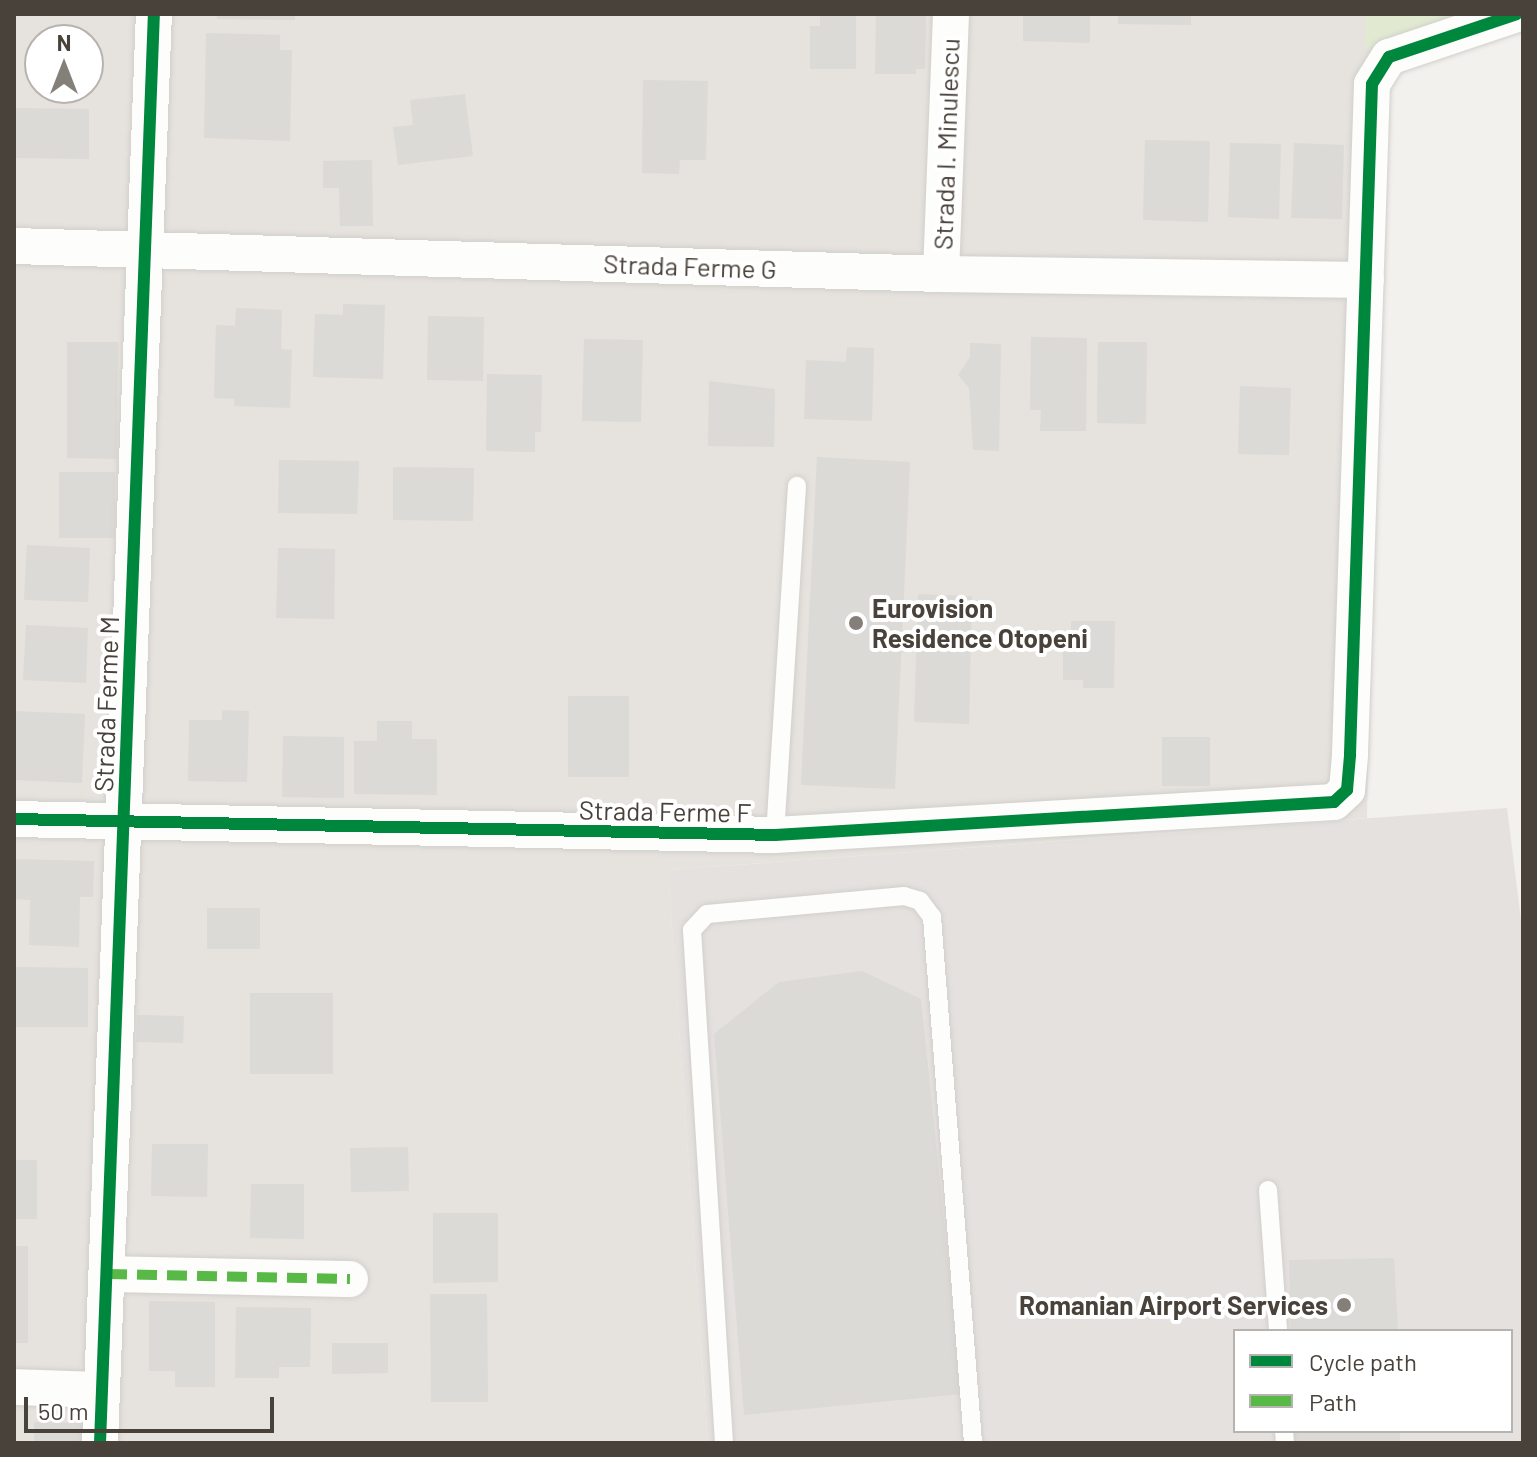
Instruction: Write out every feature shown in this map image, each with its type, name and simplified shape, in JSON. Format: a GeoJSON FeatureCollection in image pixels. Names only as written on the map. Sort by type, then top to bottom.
{"type":"FeatureCollection","features":[{"type":"Feature","properties":{"kind":"street","name":"Strada Ferme M"},"geometry":{"type":"LineString","coordinates":[[100,1443],[154,14]]}},
{"type":"Feature","properties":{"kind":"street","name":"Strada I. Minulescu"},"geometry":{"type":"LineString","coordinates":[[941,274],[951,14]]}},
{"type":"Feature","properties":{"kind":"street"},"geometry":{"type":"LineString","coordinates":[[1366,280],[1372,84],[1378,67],[1389,57],[1517,14]]}},
{"type":"Feature","properties":{"kind":"street","name":"Strada Ferme G"},"geometry":{"type":"LineString","coordinates":[[14,246],[941,274],[1366,280]]}},
{"type":"Feature","properties":{"kind":"street","name":"Strada Ferme F"},"geometry":{"type":"LineString","coordinates":[[14,819],[775,835],[1314,806],[1334,802],[1347,790],[1350,754],[1366,280]]}},
{"type":"Feature","properties":{"kind":"street"},"geometry":{"type":"LineString","coordinates":[[107,1274],[350,1279]]}},
{"type":"Feature","properties":{"kind":"street"},"geometry":{"type":"LineString","coordinates":[[14,1387],[102,1390]]}},
{"type":"Feature","properties":{"kind":"lane"},"geometry":{"type":"LineString","coordinates":[[775,835],[797,486]]}},
{"type":"Feature","properties":{"kind":"lane"},"geometry":{"type":"LineString","coordinates":[[724,1443],[692,930],[707,914],[904,896],[920,901],[932,917],[973,1443]]}},
{"type":"Feature","properties":{"kind":"lane"},"geometry":{"type":"LineString","coordinates":[[1268,1190],[1278,1329]]}},
{"type":"Feature","properties":{"kind":"shaded area"},"geometry":{"type":"Polygon","coordinates":[[[14,14],[1523,14],[1390,69],[1382,92],[1367,818],[668,870],[708,1443],[14,1443],[14,14]]]}},
{"type":"Feature","properties":{"kind":"shaded area"},"geometry":{"type":"Polygon","coordinates":[[[1507,808],[1523,936],[1523,1443],[708,1443],[668,870],[1507,808]]]}},
{"type":"Feature","properties":{"kind":"green space"},"geometry":{"type":"Polygon","coordinates":[[[1366,14],[1470,14],[1365,49],[1366,14]]]}},
{"type":"Feature","properties":{"kind":"building"},"geometry":{"type":"Polygon","coordinates":[[[217,14],[295,14],[295,20],[217,19],[217,14]]]}},
{"type":"Feature","properties":{"kind":"building"},"geometry":{"type":"Polygon","coordinates":[[[820,14],[856,14],[856,69],[810,69],[810,26],[820,26],[820,14]]]}},
{"type":"Feature","properties":{"kind":"building"},"geometry":{"type":"Polygon","coordinates":[[[876,14],[926,14],[925,69],[916,69],[916,74],[875,74],[876,14]]]}},
{"type":"Feature","properties":{"kind":"building"},"geometry":{"type":"Polygon","coordinates":[[[1023,14],[1090,14],[1090,43],[1023,41],[1023,14]]]}},
{"type":"Feature","properties":{"kind":"building"},"geometry":{"type":"Polygon","coordinates":[[[1118,14],[1191,14],[1191,25],[1118,24],[1118,14]]]}},
{"type":"Feature","properties":{"kind":"building"},"geometry":{"type":"Polygon","coordinates":[[[206,33],[280,35],[280,50],[292,50],[290,141],[204,138],[206,33]]]}},
{"type":"Feature","properties":{"kind":"building"},"geometry":{"type":"Polygon","coordinates":[[[643,80],[708,81],[706,160],[680,160],[679,174],[642,173],[643,80]]]}},
{"type":"Feature","properties":{"kind":"building"},"geometry":{"type":"Polygon","coordinates":[[[465,94],[473,156],[398,165],[393,127],[413,125],[410,100],[465,94]]]}},
{"type":"Feature","properties":{"kind":"building"},"geometry":{"type":"Polygon","coordinates":[[[14,108],[89,109],[89,159],[14,158],[14,108]]]}},
{"type":"Feature","properties":{"kind":"building"},"geometry":{"type":"Polygon","coordinates":[[[1145,140],[1210,141],[1208,222],[1143,220],[1145,140]]]}},
{"type":"Feature","properties":{"kind":"building"},"geometry":{"type":"Polygon","coordinates":[[[1230,143],[1281,144],[1279,219],[1228,217],[1230,143]]]}},
{"type":"Feature","properties":{"kind":"building"},"geometry":{"type":"Polygon","coordinates":[[[1294,143],[1344,145],[1342,219],[1291,218],[1294,143]]]}},
{"type":"Feature","properties":{"kind":"building"},"geometry":{"type":"Polygon","coordinates":[[[372,160],[373,226],[340,226],[339,188],[323,188],[323,161],[372,160]]]}},
{"type":"Feature","properties":{"kind":"building"},"geometry":{"type":"Polygon","coordinates":[[[343,304],[385,305],[383,379],[313,377],[315,314],[343,315],[343,304]]]}},
{"type":"Feature","properties":{"kind":"building"},"geometry":{"type":"Polygon","coordinates":[[[236,308],[282,310],[281,349],[292,350],[290,408],[234,406],[234,399],[214,398],[216,325],[235,326],[236,308]]]}},
{"type":"Feature","properties":{"kind":"building"},"geometry":{"type":"Polygon","coordinates":[[[428,316],[484,317],[483,381],[427,380],[428,316]]]}},
{"type":"Feature","properties":{"kind":"building"},"geometry":{"type":"Polygon","coordinates":[[[1031,337],[1087,338],[1086,431],[1040,431],[1041,410],[1030,410],[1031,337]]]}},
{"type":"Feature","properties":{"kind":"building"},"geometry":{"type":"Polygon","coordinates":[[[584,339],[643,340],[641,422],[582,421],[584,339]]]}},
{"type":"Feature","properties":{"kind":"building"},"geometry":{"type":"Polygon","coordinates":[[[67,342],[118,342],[117,459],[67,458],[67,342]]]}},
{"type":"Feature","properties":{"kind":"building"},"geometry":{"type":"Polygon","coordinates":[[[1098,342],[1147,342],[1146,424],[1097,423],[1098,342]]]}},
{"type":"Feature","properties":{"kind":"building"},"geometry":{"type":"Polygon","coordinates":[[[970,343],[1001,344],[999,451],[973,450],[969,388],[958,375],[970,357],[970,343]]]}},
{"type":"Feature","properties":{"kind":"building"},"geometry":{"type":"Polygon","coordinates":[[[847,347],[874,348],[872,421],[804,419],[806,360],[846,362],[847,347]]]}},
{"type":"Feature","properties":{"kind":"building"},"geometry":{"type":"Polygon","coordinates":[[[487,374],[542,375],[541,432],[535,432],[535,452],[486,451],[487,374]]]}},
{"type":"Feature","properties":{"kind":"building"},"geometry":{"type":"Polygon","coordinates":[[[709,381],[775,389],[774,447],[708,446],[709,381]]]}},
{"type":"Feature","properties":{"kind":"building"},"geometry":{"type":"Polygon","coordinates":[[[1240,386],[1291,388],[1289,455],[1238,454],[1240,386]]]}},
{"type":"Feature","properties":{"kind":"building","name":"Eurovision Residence Otopeni"},"geometry":{"type":"Polygon","coordinates":[[[817,457],[910,462],[895,789],[801,785],[817,457]]]}},
{"type":"Feature","properties":{"kind":"building"},"geometry":{"type":"Polygon","coordinates":[[[279,460],[359,461],[357,514],[278,513],[279,460]]]}},
{"type":"Feature","properties":{"kind":"building"},"geometry":{"type":"Polygon","coordinates":[[[393,467],[474,468],[473,521],[393,520],[393,467]]]}},
{"type":"Feature","properties":{"kind":"building"},"geometry":{"type":"Polygon","coordinates":[[[59,472],[115,472],[115,538],[59,538],[59,472]]]}},
{"type":"Feature","properties":{"kind":"building"},"geometry":{"type":"Polygon","coordinates":[[[27,545],[90,548],[88,602],[24,600],[27,545]]]}},
{"type":"Feature","properties":{"kind":"building"},"geometry":{"type":"Polygon","coordinates":[[[278,548],[335,549],[334,619],[276,618],[278,548]]]}},
{"type":"Feature","properties":{"kind":"building"},"geometry":{"type":"Polygon","coordinates":[[[918,594],[972,596],[969,724],[914,722],[918,594]]]}},
{"type":"Feature","properties":{"kind":"building"},"geometry":{"type":"Polygon","coordinates":[[[1071,621],[1115,621],[1114,688],[1083,688],[1083,680],[1063,680],[1063,631],[1071,631],[1071,621]]]}},
{"type":"Feature","properties":{"kind":"building"},"geometry":{"type":"Polygon","coordinates":[[[26,625],[88,628],[86,683],[23,680],[26,625]]]}},
{"type":"Feature","properties":{"kind":"building"},"geometry":{"type":"Polygon","coordinates":[[[568,696],[629,696],[629,777],[568,777],[568,696]]]}},
{"type":"Feature","properties":{"kind":"building"},"geometry":{"type":"Polygon","coordinates":[[[222,710],[249,711],[247,782],[188,781],[189,720],[222,720],[222,710]]]}},
{"type":"Feature","properties":{"kind":"building"},"geometry":{"type":"Polygon","coordinates":[[[14,711],[85,714],[82,783],[14,780],[14,711]]]}},
{"type":"Feature","properties":{"kind":"building"},"geometry":{"type":"Polygon","coordinates":[[[377,721],[412,721],[412,739],[437,739],[437,795],[354,794],[354,741],[377,741],[377,721]]]}},
{"type":"Feature","properties":{"kind":"building"},"geometry":{"type":"Polygon","coordinates":[[[283,736],[344,737],[344,798],[282,797],[283,736]]]}},
{"type":"Feature","properties":{"kind":"building"},"geometry":{"type":"Polygon","coordinates":[[[1162,737],[1210,737],[1210,786],[1162,786],[1162,737]]]}},
{"type":"Feature","properties":{"kind":"building"},"geometry":{"type":"Polygon","coordinates":[[[14,859],[94,861],[93,897],[80,897],[79,947],[29,945],[30,900],[14,899],[14,859]]]}},
{"type":"Feature","properties":{"kind":"building"},"geometry":{"type":"Polygon","coordinates":[[[207,908],[260,908],[260,949],[207,949],[207,908]]]}},
{"type":"Feature","properties":{"kind":"building"},"geometry":{"type":"Polygon","coordinates":[[[14,967],[88,968],[88,1027],[14,1027],[14,967]]]}},
{"type":"Feature","properties":{"kind":"building"},"geometry":{"type":"Polygon","coordinates":[[[862,971],[921,999],[962,1394],[744,1415],[714,1034],[779,982],[862,971]]]}},
{"type":"Feature","properties":{"kind":"building"},"geometry":{"type":"Polygon","coordinates":[[[250,993],[333,993],[333,1074],[250,1074],[250,993]]]}},
{"type":"Feature","properties":{"kind":"building"},"geometry":{"type":"Polygon","coordinates":[[[137,1015],[184,1016],[183,1043],[136,1042],[137,1015]]]}},
{"type":"Feature","properties":{"kind":"building"},"geometry":{"type":"Polygon","coordinates":[[[152,1144],[208,1144],[207,1197],[151,1196],[152,1144]]]}},
{"type":"Feature","properties":{"kind":"building"},"geometry":{"type":"Polygon","coordinates":[[[408,1147],[409,1191],[351,1192],[350,1148],[408,1147]]]}},
{"type":"Feature","properties":{"kind":"building"},"geometry":{"type":"Polygon","coordinates":[[[14,1160],[37,1160],[37,1219],[14,1219],[14,1160]]]}},
{"type":"Feature","properties":{"kind":"building"},"geometry":{"type":"Polygon","coordinates":[[[251,1184],[304,1184],[304,1239],[250,1238],[251,1184]]]}},
{"type":"Feature","properties":{"kind":"building"},"geometry":{"type":"Polygon","coordinates":[[[433,1213],[498,1213],[498,1282],[433,1283],[433,1213]]]}},
{"type":"Feature","properties":{"kind":"building"},"geometry":{"type":"Polygon","coordinates":[[[14,1246],[28,1246],[28,1343],[14,1343],[14,1246]]]}},
{"type":"Feature","properties":{"kind":"building","name":"Romanian Airport Services"},"geometry":{"type":"Polygon","coordinates":[[[1394,1258],[1398,1329],[1291,1329],[1289,1260],[1394,1258]]]}},
{"type":"Feature","properties":{"kind":"building"},"geometry":{"type":"Polygon","coordinates":[[[430,1294],[487,1294],[488,1402],[431,1402],[430,1294]]]}},
{"type":"Feature","properties":{"kind":"building"},"geometry":{"type":"Polygon","coordinates":[[[149,1301],[215,1302],[215,1387],[175,1387],[175,1371],[149,1371],[149,1301]]]}},
{"type":"Feature","properties":{"kind":"building"},"geometry":{"type":"Polygon","coordinates":[[[236,1307],[311,1308],[310,1367],[279,1367],[279,1378],[235,1378],[236,1307]]]}},
{"type":"Feature","properties":{"kind":"building"},"geometry":{"type":"Polygon","coordinates":[[[332,1343],[388,1343],[388,1373],[332,1374],[332,1343]]]}},
{"type":"Feature","properties":{"kind":"building"},"geometry":{"type":"Polygon","coordinates":[[[34,1422],[87,1423],[86,1443],[34,1443],[34,1422]]]}},
{"type":"Feature","properties":{"kind":"building"},"geometry":{"type":"Polygon","coordinates":[[[1292,1433],[1400,1433],[1400,1443],[1293,1442],[1292,1433]]]}},
{"type":"Feature","properties":{"kind":"marked path"},"geometry":{"type":"LineString","coordinates":[[107,1274],[350,1279]]}},
{"type":"Feature","properties":{"kind":"cycle path"},"geometry":{"type":"LineString","coordinates":[[100,1443],[154,14]]}},
{"type":"Feature","properties":{"kind":"cycle path"},"geometry":{"type":"LineString","coordinates":[[14,819],[775,835],[1334,802],[1347,790],[1350,754],[1372,84],[1389,57],[1517,14]]}},
{"type":"Feature","properties":{"kind":"place","name":"Eurovision Residence Otopeni"},"geometry":{"type":"Point","coordinates":[856,623]}},
{"type":"Feature","properties":{"kind":"place","name":"Romanian Airport Services"},"geometry":{"type":"Point","coordinates":[1344,1305]}}]}
